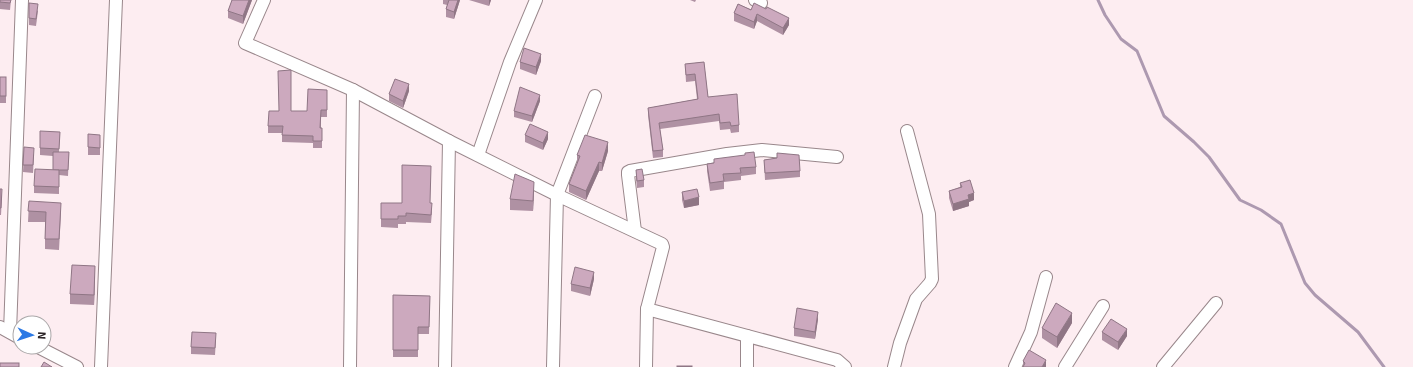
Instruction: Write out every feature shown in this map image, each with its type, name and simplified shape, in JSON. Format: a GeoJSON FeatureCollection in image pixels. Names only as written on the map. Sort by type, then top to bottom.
{"type":"FeatureCollection","features":[{"type":"Feature","properties":{"kind":"street"},"geometry":{"type":"LineString","coordinates":[[10,332],[22,0]]}},
{"type":"Feature","properties":{"kind":"street"},"geometry":{"type":"LineString","coordinates":[[101,367],[116,0]]}},
{"type":"Feature","properties":{"kind":"street"},"geometry":{"type":"LineString","coordinates":[[264,0],[245,43],[353,90],[449,141],[557,195],[664,245],[647,309],[646,367]]}},
{"type":"Feature","properties":{"kind":"street"},"geometry":{"type":"LineString","coordinates":[[478,155],[510,62],[536,0]]}},
{"type":"Feature","properties":{"kind":"street"},"geometry":{"type":"LineString","coordinates":[[350,367],[353,90]]}},
{"type":"Feature","properties":{"kind":"street"},"geometry":{"type":"LineString","coordinates":[[553,367],[557,195],[595,96]]}},
{"type":"Feature","properties":{"kind":"street"},"geometry":{"type":"LineString","coordinates":[[894,367],[900,343],[916,299],[930,284],[932,279],[929,214],[907,130]]}},
{"type":"Feature","properties":{"kind":"street"},"geometry":{"type":"LineString","coordinates":[[445,367],[449,141]]}},
{"type":"Feature","properties":{"kind":"street"},"geometry":{"type":"LineString","coordinates":[[635,232],[628,175],[628,172],[630,171],[727,154],[762,150],[837,157]]}},
{"type":"Feature","properties":{"kind":"street"},"geometry":{"type":"LineString","coordinates":[[1015,367],[1031,332],[1046,277]]}},
{"type":"Feature","properties":{"kind":"street"},"geometry":{"type":"LineString","coordinates":[[1163,367],[1216,304]]}},
{"type":"Feature","properties":{"kind":"street"},"geometry":{"type":"LineString","coordinates":[[1065,367],[1103,306]]}},
{"type":"Feature","properties":{"kind":"street"},"geometry":{"type":"LineString","coordinates":[[647,309],[837,360],[845,367]]}},
{"type":"Feature","properties":{"kind":"street"},"geometry":{"type":"LineString","coordinates":[[747,336],[747,367]]}},
{"type":"Feature","properties":{"kind":"street"},"geometry":{"type":"LineString","coordinates":[[52,354],[76,367]]}},
{"type":"Feature","properties":{"kind":"building"},"geometry":{"type":"Polygon","coordinates":[[[0,0],[11,0],[10,3],[0,2],[0,0]]]}},
{"type":"Feature","properties":{"kind":"building"},"geometry":{"type":"Polygon","coordinates":[[[232,0],[249,0],[243,16],[228,11],[232,0]]]}},
{"type":"Feature","properties":{"kind":"building"},"geometry":{"type":"Polygon","coordinates":[[[449,0],[458,0],[454,12],[446,9],[449,0]]]}},
{"type":"Feature","properties":{"kind":"building"},"geometry":{"type":"Polygon","coordinates":[[[29,3],[38,4],[36,19],[29,18],[29,3]]]}},
{"type":"Feature","properties":{"kind":"building"},"geometry":{"type":"Polygon","coordinates":[[[754,3],[766,9],[767,7],[789,18],[783,28],[757,14],[754,22],[734,13],[738,4],[751,10],[754,3]]]}},
{"type":"Feature","properties":{"kind":"building"},"geometry":{"type":"Polygon","coordinates":[[[524,48],[541,54],[536,67],[520,62],[524,48]]]}},
{"type":"Feature","properties":{"kind":"building"},"geometry":{"type":"Polygon","coordinates":[[[704,62],[708,97],[737,94],[739,125],[731,126],[730,122],[720,123],[719,114],[659,123],[663,150],[653,151],[648,108],[698,99],[695,74],[686,75],[685,64],[704,62]]]}},
{"type":"Feature","properties":{"kind":"building"},"geometry":{"type":"Polygon","coordinates":[[[291,70],[291,111],[307,111],[308,89],[327,90],[327,110],[321,110],[320,128],[322,128],[322,141],[313,141],[313,136],[282,135],[283,126],[268,126],[269,111],[279,111],[278,71],[291,70]]]}},
{"type":"Feature","properties":{"kind":"building"},"geometry":{"type":"Polygon","coordinates":[[[0,77],[6,77],[6,96],[0,96],[0,77]]]}},
{"type":"Feature","properties":{"kind":"building"},"geometry":{"type":"Polygon","coordinates":[[[395,79],[409,84],[403,101],[389,94],[395,79]]]}},
{"type":"Feature","properties":{"kind":"building"},"geometry":{"type":"Polygon","coordinates":[[[520,87],[540,95],[532,116],[514,111],[520,87]]]}},
{"type":"Feature","properties":{"kind":"building"},"geometry":{"type":"Polygon","coordinates":[[[530,124],[548,132],[543,143],[525,135],[530,124]]]}},
{"type":"Feature","properties":{"kind":"building"},"geometry":{"type":"Polygon","coordinates":[[[40,131],[60,132],[59,149],[40,148],[40,131]]]}},
{"type":"Feature","properties":{"kind":"building"},"geometry":{"type":"Polygon","coordinates":[[[88,134],[100,135],[100,148],[88,147],[88,134]]]}},
{"type":"Feature","properties":{"kind":"building"},"geometry":{"type":"Polygon","coordinates":[[[585,135],[608,142],[602,163],[599,162],[586,191],[569,184],[580,156],[577,155],[585,135]]]}},
{"type":"Feature","properties":{"kind":"building"},"geometry":{"type":"Polygon","coordinates":[[[24,147],[34,148],[33,165],[23,165],[24,147]]]}},
{"type":"Feature","properties":{"kind":"building"},"geometry":{"type":"Polygon","coordinates":[[[53,152],[69,152],[68,170],[53,170],[53,152]]]}},
{"type":"Feature","properties":{"kind":"building"},"geometry":{"type":"Polygon","coordinates":[[[754,152],[756,167],[740,168],[741,173],[723,174],[724,181],[710,183],[707,164],[714,163],[714,159],[745,155],[745,153],[754,152]]]}},
{"type":"Feature","properties":{"kind":"building"},"geometry":{"type":"Polygon","coordinates":[[[777,153],[799,155],[800,171],[765,173],[764,160],[777,158],[777,153]]]}},
{"type":"Feature","properties":{"kind":"building"},"geometry":{"type":"Polygon","coordinates":[[[402,165],[431,166],[431,215],[406,213],[406,216],[398,216],[398,219],[381,219],[381,203],[402,203],[402,165]]]}},
{"type":"Feature","properties":{"kind":"building"},"geometry":{"type":"Polygon","coordinates":[[[35,169],[59,170],[59,187],[34,186],[35,169]]]}},
{"type":"Feature","properties":{"kind":"building"},"geometry":{"type":"Polygon","coordinates":[[[642,169],[644,180],[637,181],[636,170],[642,169]]]}},
{"type":"Feature","properties":{"kind":"building"},"geometry":{"type":"Polygon","coordinates":[[[515,174],[534,182],[533,201],[510,199],[515,174]]]}},
{"type":"Feature","properties":{"kind":"building"},"geometry":{"type":"Polygon","coordinates":[[[970,180],[974,193],[968,195],[969,199],[953,204],[949,191],[962,187],[960,183],[970,180]]]}},
{"type":"Feature","properties":{"kind":"building"},"geometry":{"type":"Polygon","coordinates":[[[0,189],[2,189],[1,208],[0,208],[0,189]]]}},
{"type":"Feature","properties":{"kind":"building"},"geometry":{"type":"Polygon","coordinates":[[[697,189],[699,197],[684,201],[682,192],[697,189]]]}},
{"type":"Feature","properties":{"kind":"building"},"geometry":{"type":"Polygon","coordinates":[[[29,201],[61,203],[59,239],[45,239],[46,212],[28,211],[29,201]]]}},
{"type":"Feature","properties":{"kind":"building"},"geometry":{"type":"Polygon","coordinates":[[[72,265],[95,266],[94,295],[70,294],[72,265]]]}},
{"type":"Feature","properties":{"kind":"building"},"geometry":{"type":"Polygon","coordinates":[[[575,267],[594,272],[590,288],[571,284],[575,267]]]}},
{"type":"Feature","properties":{"kind":"building"},"geometry":{"type":"Polygon","coordinates":[[[393,295],[430,296],[429,327],[418,327],[418,350],[393,350],[393,295]]]}},
{"type":"Feature","properties":{"kind":"building"},"geometry":{"type":"Polygon","coordinates":[[[1056,303],[1072,313],[1057,337],[1042,328],[1056,303]]]}},
{"type":"Feature","properties":{"kind":"building"},"geometry":{"type":"Polygon","coordinates":[[[797,308],[818,312],[815,332],[794,328],[797,308]]]}},
{"type":"Feature","properties":{"kind":"building"},"geometry":{"type":"Polygon","coordinates":[[[1111,319],[1127,329],[1118,342],[1102,332],[1111,319]]]}},
{"type":"Feature","properties":{"kind":"building"},"geometry":{"type":"Polygon","coordinates":[[[192,332],[216,333],[215,348],[191,347],[192,332]]]}},
{"type":"Feature","properties":{"kind":"building"},"geometry":{"type":"Polygon","coordinates":[[[1029,350],[1046,360],[1042,367],[1023,367],[1025,363],[1023,361],[1029,350]]]}},
{"type":"Feature","properties":{"kind":"building"},"geometry":{"type":"Polygon","coordinates":[[[44,362],[52,367],[41,367],[44,362]]]}},
{"type":"Feature","properties":{"kind":"building"},"geometry":{"type":"Polygon","coordinates":[[[0,363],[19,363],[19,367],[0,367],[0,363]]]}},
{"type":"Feature","properties":{"kind":"building"},"geometry":{"type":"Polygon","coordinates":[[[692,366],[692,367],[677,367],[692,366]]]}},
{"type":"Feature","properties":{"kind":"waterway"},"geometry":{"type":"LineString","coordinates":[[1098,0],[1105,15],[1121,39],[1137,51],[1164,116],[1209,157],[1240,200],[1261,210],[1281,224],[1305,283],[1315,295],[1358,332],[1384,367]]}}]}
